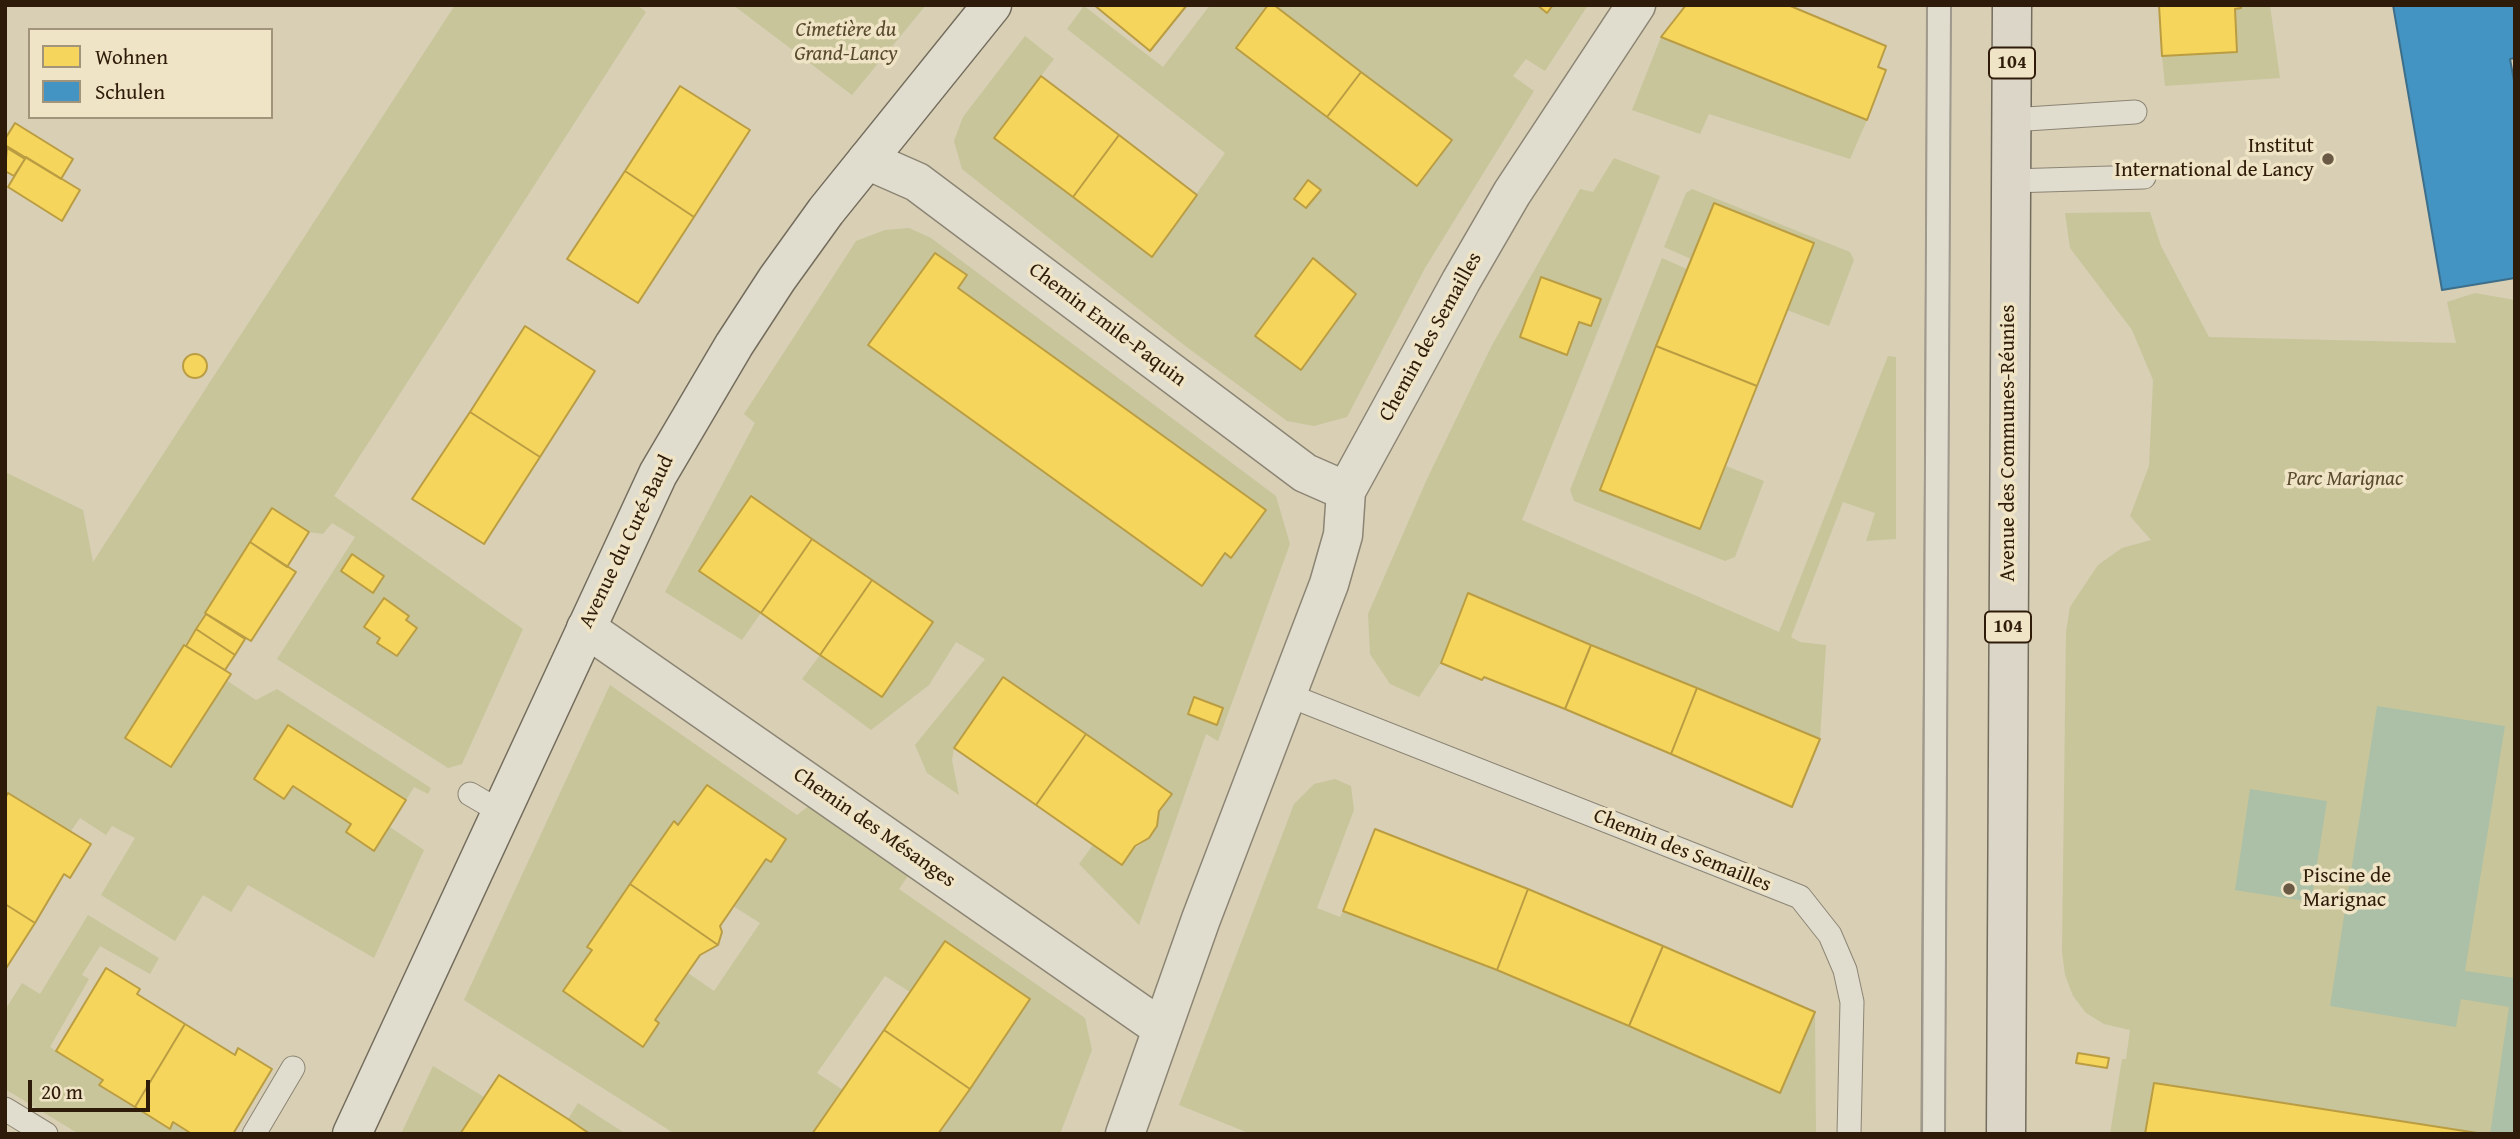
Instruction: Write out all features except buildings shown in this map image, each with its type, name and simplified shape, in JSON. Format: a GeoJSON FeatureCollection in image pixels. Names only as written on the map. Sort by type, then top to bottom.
{"type":"FeatureCollection","features":[{"type":"Feature","properties":{"kind":"main road","name":"Avenue des Communes-Réunies"},"geometry":{"type":"LineString","coordinates":[[2006,1134],[2012,5]]}},
{"type":"Feature","properties":{"kind":"street","name":"Avenue du Curé-Baud"},"geometry":{"type":"LineString","coordinates":[[352,1134],[485,803],[586,628],[657,474],[727,356],[777,279],[867,160],[992,5]]}},
{"type":"Feature","properties":{"kind":"street","name":"Chemin des Semailles"},"geometry":{"type":"LineString","coordinates":[[1125,1134],[1161,1028],[1329,584],[1343,535],[1346,491],[1512,193],[1636,5]]}},
{"type":"Feature","properties":{"kind":"street","name":"Chemin Emile-Paquin"},"geometry":{"type":"LineString","coordinates":[[867,160],[917,182],[1306,473],[1346,491]]}},
{"type":"Feature","properties":{"kind":"street","name":"Chemin des Mésanges"},"geometry":{"type":"LineString","coordinates":[[586,628],[1161,1028]]}},
{"type":"Feature","properties":{"kind":"lane"},"geometry":{"type":"LineString","coordinates":[[1933,1134],[1939,5]]}},
{"type":"Feature","properties":{"kind":"lane"},"geometry":{"type":"LineString","coordinates":[[2011,120],[2135,112]]}},
{"type":"Feature","properties":{"kind":"lane"},"geometry":{"type":"LineString","coordinates":[[2011,181],[2144,177]]}},
{"type":"Feature","properties":{"kind":"lane","name":"Chemin des Semailles"},"geometry":{"type":"LineString","coordinates":[[1288,695],[1800,897],[1830,935],[1845,970],[1852,1002],[1849,1134]]}},
{"type":"Feature","properties":{"kind":"lane"},"geometry":{"type":"LineString","coordinates":[[254,1134],[293,1069]]}},
{"type":"Feature","properties":{"kind":"lane"},"geometry":{"type":"LineString","coordinates":[[5,1109],[46,1134]]}},
{"type":"Feature","properties":{"kind":"green space"},"geometry":{"type":"Polygon","coordinates":[[[455,5],[637,5],[646,12],[334,496],[523,629],[462,764],[448,768],[277,659],[355,537],[332,523],[323,534],[309,532],[205,613],[125,738],[226,680],[256,700],[277,689],[431,788],[428,794],[414,787],[390,827],[424,850],[374,958],[248,885],[231,912],[203,895],[175,941],[101,895],[135,838],[112,826],[106,835],[80,818],[71,831],[9,793],[5,798],[5,472],[83,510],[93,562],[455,5]]]}},
{"type":"Feature","properties":{"kind":"green space","name":"Cimetière du Grand-Lancy"},"geometry":{"type":"Polygon","coordinates":[[[733,5],[926,5],[852,95],[733,5]]]}},
{"type":"Feature","properties":{"kind":"green space"},"geometry":{"type":"Polygon","coordinates":[[[1210,5],[1588,5],[1545,71],[1526,59],[1513,76],[1534,91],[1425,268],[1347,417],[1314,426],[1287,421],[1184,345],[962,169],[954,141],[963,117],[1025,36],[1054,59],[994,138],[1152,257],[1225,153],[1067,29],[1084,6],[1163,67],[1210,5]]]}},
{"type":"Feature","properties":{"kind":"green space"},"geometry":{"type":"Polygon","coordinates":[[[2235,5],[2270,5],[2280,78],[2165,86],[2162,56],[2237,52],[2235,5]]]}},
{"type":"Feature","properties":{"kind":"green space"},"geometry":{"type":"Polygon","coordinates":[[[1661,37],[1867,120],[1850,159],[1709,114],[1700,134],[1632,110],[1661,37]]]}},
{"type":"Feature","properties":{"kind":"green space"},"geometry":{"type":"Polygon","coordinates":[[[1614,158],[1660,176],[1522,520],[1779,632],[1888,356],[1896,357],[1896,539],[1866,541],[1875,513],[1843,502],[1791,637],[1800,642],[1826,645],[1820,739],[1468,593],[1441,663],[1419,697],[1390,684],[1370,654],[1368,614],[1427,479],[1491,347],[1580,189],[1593,192],[1614,158]]]}},
{"type":"Feature","properties":{"kind":"green space"},"geometry":{"type":"Polygon","coordinates":[[[1692,189],[1850,252],[1854,260],[1829,326],[1787,310],[1814,244],[1714,203],[1691,259],[1664,247],[1686,193],[1692,189]]]}},
{"type":"Feature","properties":{"kind":"green space","name":"Piscine de Marignac"},"geometry":{"type":"Polygon","coordinates":[[[2150,212],[2161,246],[2209,337],[2456,343],[2447,302],[2475,293],[2515,300],[2515,1134],[2110,1134],[2122,1059],[2126,1059],[2130,1030],[2104,1024],[2086,1013],[2073,996],[2065,975],[2062,952],[2066,632],[2070,607],[2098,565],[2122,548],[2151,540],[2130,516],[2149,466],[2153,380],[2132,330],[2070,248],[2065,213],[2150,212]]]}},
{"type":"Feature","properties":{"kind":"green space"},"geometry":{"type":"Polygon","coordinates":[[[909,228],[931,238],[1276,496],[1290,544],[1218,741],[1206,734],[1139,925],[1079,864],[1093,845],[1137,847],[1149,838],[1157,826],[1159,811],[1171,793],[1003,678],[954,748],[952,760],[959,795],[927,773],[915,745],[985,659],[956,642],[929,685],[871,730],[802,679],[820,655],[882,696],[933,622],[751,496],[699,571],[761,613],[742,640],[665,592],[755,423],[744,414],[856,241],[885,230],[909,228]]]}},
{"type":"Feature","properties":{"kind":"green space"},"geometry":{"type":"Polygon","coordinates":[[[1662,258],[1687,269],[1600,490],[1700,529],[1726,466],[1764,481],[1735,557],[1725,561],[1574,501],[1570,490],[1662,258]]]}},
{"type":"Feature","properties":{"kind":"green space"},"geometry":{"type":"Polygon","coordinates":[[[610,685],[797,815],[810,805],[910,873],[899,889],[1085,1018],[1092,1050],[1060,1134],[938,1134],[1030,999],[945,941],[910,992],[885,976],[817,1073],[843,1090],[812,1134],[675,1134],[464,1000],[610,685]],[[707,785],[678,825],[673,822],[587,947],[592,950],[643,1046],[659,1024],[655,1020],[688,973],[714,991],[760,923],[733,906],[766,859],[771,862],[786,839],[707,785]]]}},
{"type":"Feature","properties":{"kind":"green space"},"geometry":{"type":"Polygon","coordinates":[[[1335,779],[1351,786],[1354,810],[1317,908],[1340,917],[1343,911],[1497,970],[1780,1092],[1815,1012],[1816,1134],[1251,1134],[1179,1105],[1294,804],[1314,784],[1335,779]]]}},
{"type":"Feature","properties":{"kind":"green space"},"geometry":{"type":"Polygon","coordinates":[[[88,915],[159,958],[150,974],[100,946],[82,975],[89,979],[50,1047],[103,1080],[100,1086],[169,1128],[173,1122],[192,1134],[79,1134],[5,1089],[5,1010],[22,983],[40,994],[88,915]]]}},
{"type":"Feature","properties":{"kind":"green space"},"geometry":{"type":"Polygon","coordinates":[[[433,1066],[484,1097],[460,1134],[401,1134],[433,1066]]]}},
{"type":"Feature","properties":{"kind":"green space"},"geometry":{"type":"Polygon","coordinates":[[[578,1103],[626,1134],[590,1134],[568,1119],[578,1103]]]}},
{"type":"Feature","properties":{"kind":"shaded area"},"geometry":{"type":"Polygon","coordinates":[[[2377,706],[2505,726],[2465,971],[2515,978],[2515,1134],[2490,1134],[2509,1007],[2461,999],[2456,1027],[2330,1006],[2377,706]]]}},
{"type":"Feature","properties":{"kind":"shaded area"},"geometry":{"type":"Polygon","coordinates":[[[2250,789],[2327,801],[2311,902],[2235,890],[2250,789]]]}},
{"type":"Feature","properties":{"kind":"tram line"},"geometry":{"type":"LineString","coordinates":[[1922,1134],[1927,5]]}},
{"type":"Feature","properties":{"kind":"tram line"},"geometry":{"type":"LineString","coordinates":[[1945,1134],[1951,5]]}},
{"type":"Feature","properties":{"kind":"place","name":"Institut International de Lancy"},"geometry":{"type":"Point","coordinates":[2328,159]}},
{"type":"Feature","properties":{"kind":"place","name":"Piscine de Marignac"},"geometry":{"type":"Point","coordinates":[2289,889]}},
{"type":"Feature","properties":{"kind":"park label","name":"Parc Marignac"},"geometry":{"type":"Point","coordinates":[2345,480]}}]}
